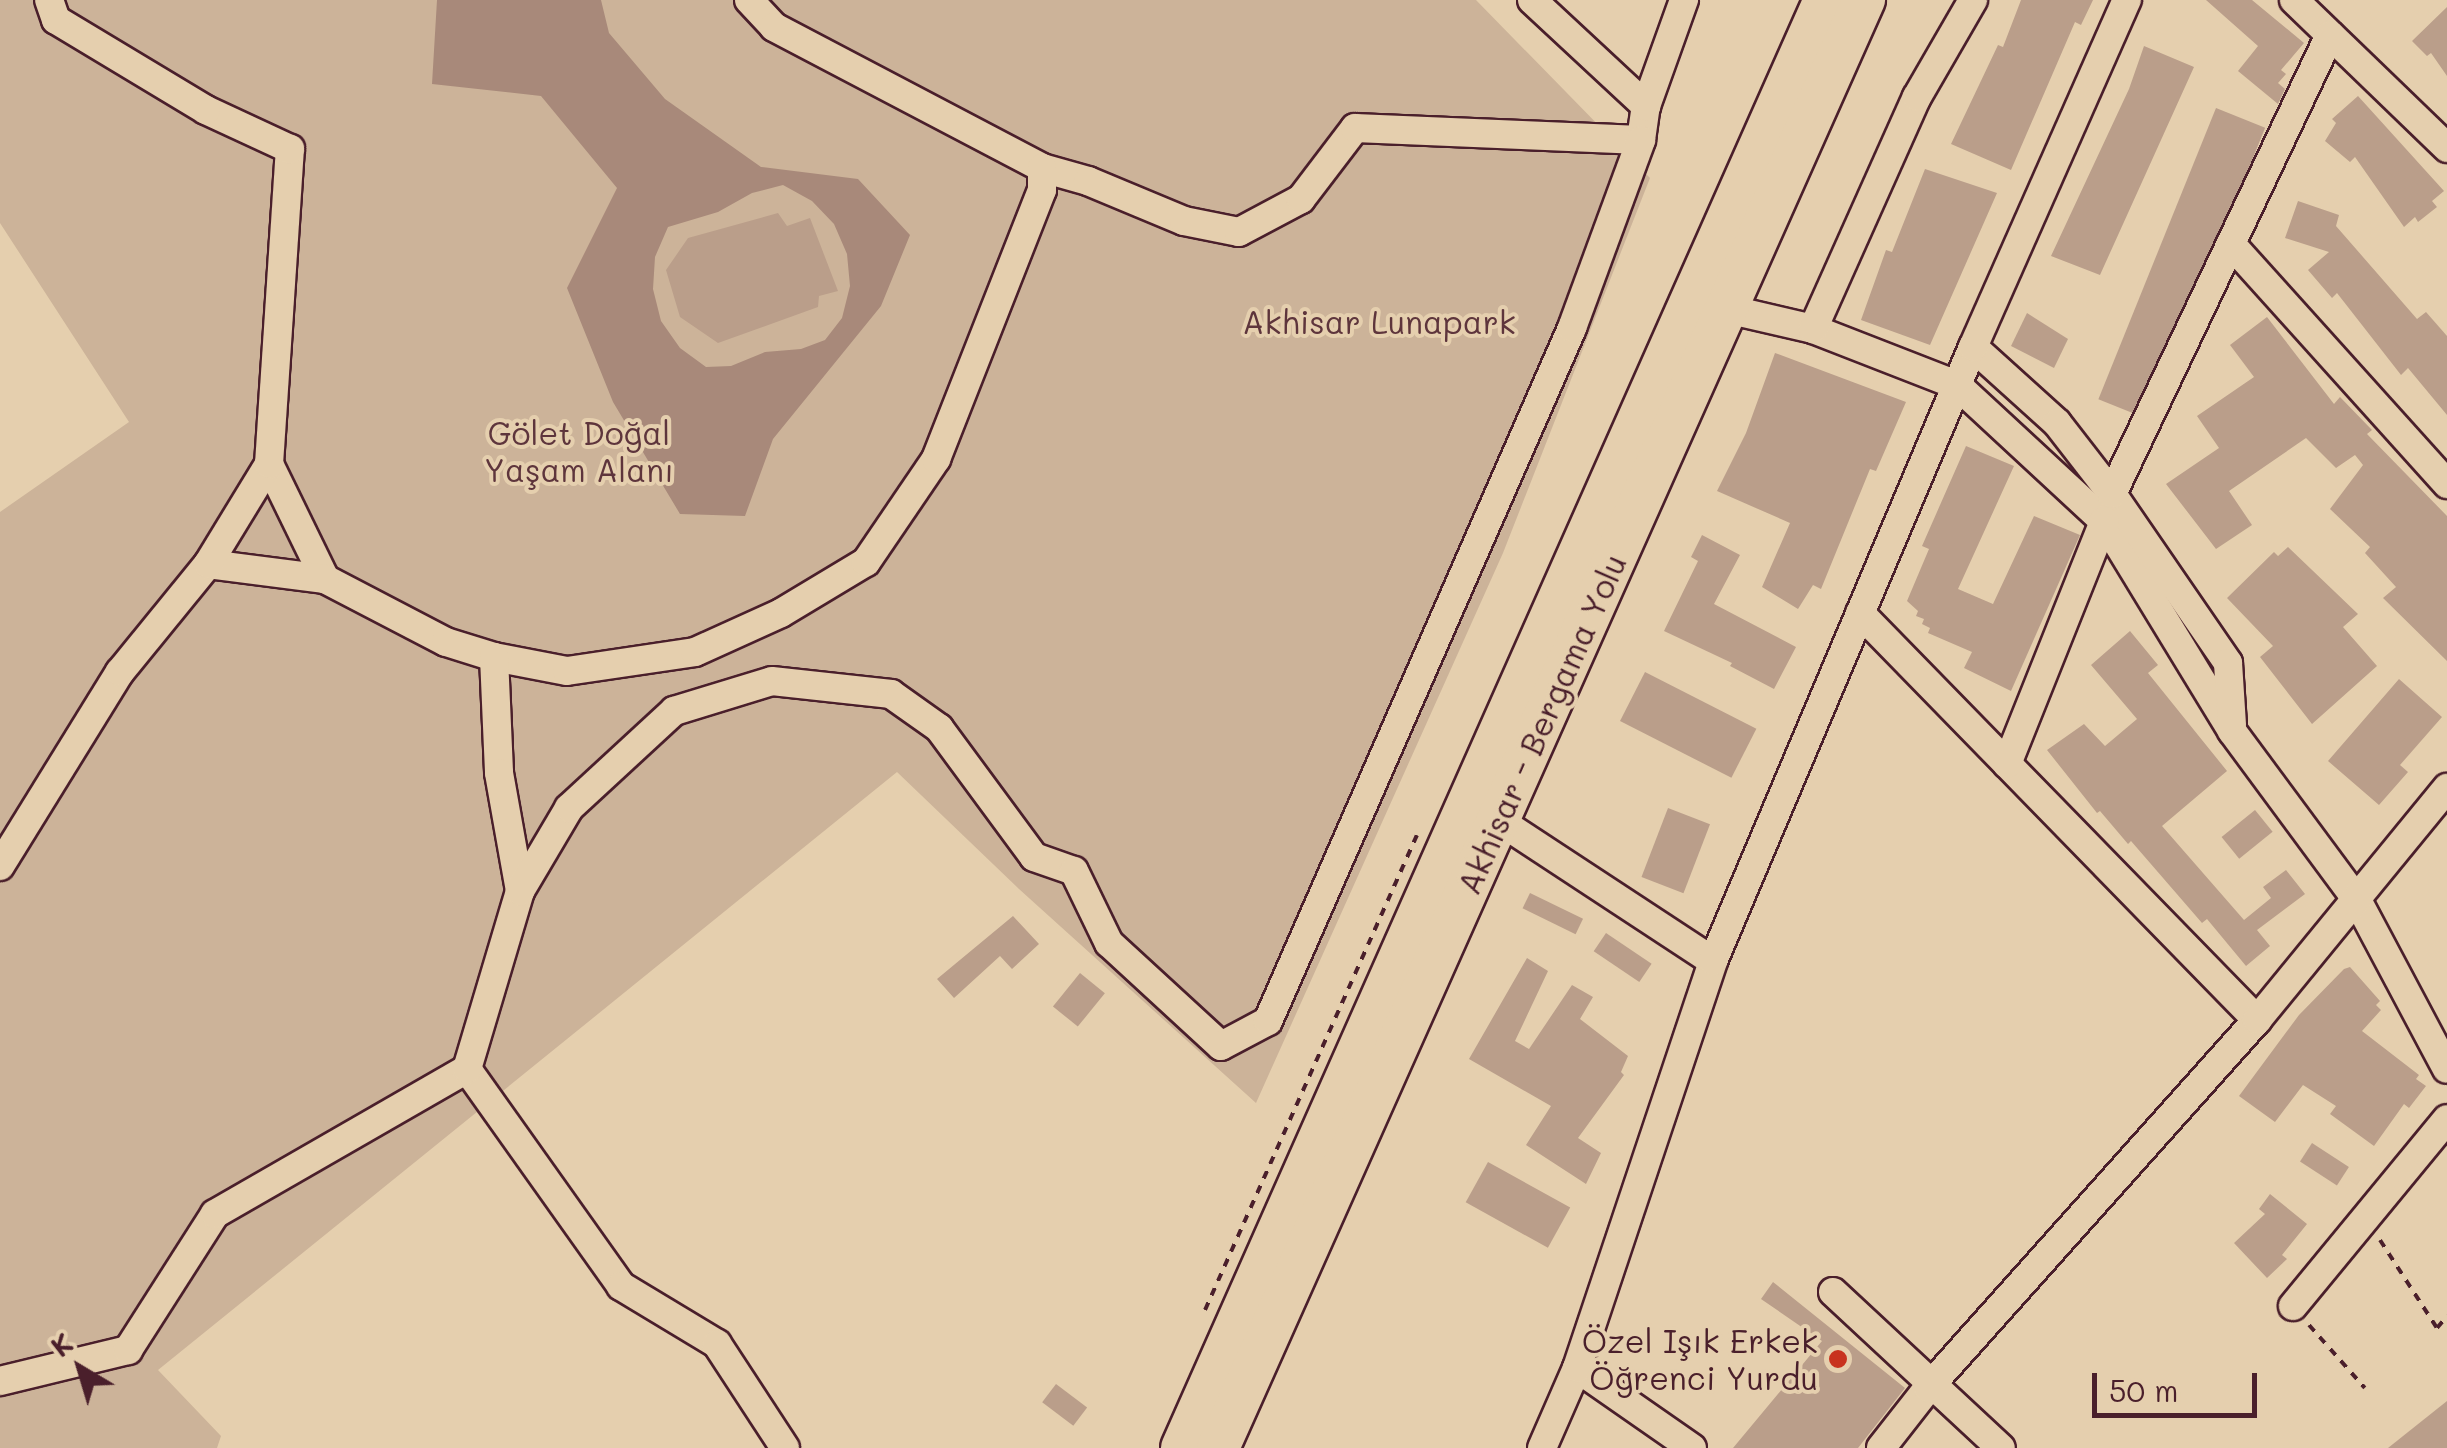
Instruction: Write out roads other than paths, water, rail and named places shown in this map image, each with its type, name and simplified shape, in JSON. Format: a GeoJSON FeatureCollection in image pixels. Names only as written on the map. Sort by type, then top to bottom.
{"type":"FeatureCollection","features":[{"type":"Feature","properties":{"kind":"main road","name":"Akhisar - Bergama Yolu"},"geometry":{"type":"LineString","coordinates":[[1182,1448],[1825,0]]}},
{"type":"Feature","properties":{"kind":"main road","name":"Akhisar - Bergama Yolu"},"geometry":{"type":"LineString","coordinates":[[1218,1448],[1864,0]]}},
{"type":"Feature","properties":{"kind":"street"},"geometry":{"type":"LineString","coordinates":[[0,866],[120,672],[208,564],[269,464],[290,148],[206,110],[56,20],[49,0]]}},
{"type":"Feature","properties":{"kind":"street"},"geometry":{"type":"LineString","coordinates":[[749,0],[774,27],[1042,168],[1088,181],[1184,220],[1239,232],[1301,198],[1355,128],[1641,140]]}},
{"type":"Feature","properties":{"kind":"street"},"geometry":{"type":"LineString","coordinates":[[1532,0],[1646,106]]}},
{"type":"Feature","properties":{"kind":"street"},"geometry":{"type":"LineString","coordinates":[[0,1381],[128,1350],[215,1214],[468,1070],[520,891],[569,808],[674,710],[772,680],[890,694],[939,728],[1034,857],[1074,871],[1109,944],[1220,1046],[1268,1021],[1572,328],[1641,140],[1646,106],[1684,0]]}},
{"type":"Feature","properties":{"kind":"street"},"geometry":{"type":"LineString","coordinates":[[1812,329],[1917,97],[1974,0]]}},
{"type":"Feature","properties":{"kind":"street"},"geometry":{"type":"LineString","coordinates":[[1542,1448],[1577,1368],[1713,960],[1956,385],[2127,0]]}},
{"type":"Feature","properties":{"kind":"street"},"geometry":{"type":"LineString","coordinates":[[2294,0],[2442,134]]}},
{"type":"Feature","properties":{"kind":"street"},"geometry":{"type":"LineString","coordinates":[[2008,764],[2108,508],[2330,35]]}},
{"type":"Feature","properties":{"kind":"street"},"geometry":{"type":"LineString","coordinates":[[208,564],[324,579],[446,642],[494,658],[567,671],[695,652],[781,613],[866,562],[936,458],[1042,190],[1042,168]]}},
{"type":"Feature","properties":{"kind":"street"},"geometry":{"type":"LineString","coordinates":[[2231,244],[2447,484]]}},
{"type":"Feature","properties":{"kind":"street"},"geometry":{"type":"LineString","coordinates":[[1727,309],[1812,329],[1956,385],[2108,508]]}},
{"type":"Feature","properties":{"kind":"street"},"geometry":{"type":"LineString","coordinates":[[1973,347],[2057,423],[2232,732],[2357,900],[2447,1069]]}},
{"type":"Feature","properties":{"kind":"street"},"geometry":{"type":"LineString","coordinates":[[269,464],[324,579]]}},
{"type":"Feature","properties":{"kind":"street"},"geometry":{"type":"LineString","coordinates":[[1860,613],[2257,1020]]}},
{"type":"Feature","properties":{"kind":"street"},"geometry":{"type":"LineString","coordinates":[[494,658],[498,773],[520,891]]}},
{"type":"Feature","properties":{"kind":"street"},"geometry":{"type":"LineString","coordinates":[[1881,1448],[2257,1020],[2447,788]]}},
{"type":"Feature","properties":{"kind":"street"},"geometry":{"type":"LineString","coordinates":[[1498,820],[1713,960]]}},
{"type":"Feature","properties":{"kind":"street"},"geometry":{"type":"LineString","coordinates":[[468,1070],[621,1286],[717,1344],[786,1448]]}},
{"type":"Feature","properties":{"kind":"street"},"geometry":{"type":"LineString","coordinates":[[2293,1306],[2447,1119]]}},
{"type":"Feature","properties":{"kind":"street"},"geometry":{"type":"LineString","coordinates":[[1832,1292],[2002,1448]]}},
{"type":"Feature","properties":{"kind":"street"},"geometry":{"type":"LineString","coordinates":[[1577,1368],[1692,1448]]}},
{"type":"Feature","properties":{"kind":"place","name":"Özel Işık Erkek Öğrenci Yurdu"},"geometry":{"type":"Point","coordinates":[1838,1359]}},
{"type":"Feature","properties":{"kind":"park label","name":"Akhisar Lunapark"},"geometry":{"type":"Point","coordinates":[1379,321]}},
{"type":"Feature","properties":{"kind":"park label","name":"Gölet Doğal Yaşam Alanı"},"geometry":{"type":"Point","coordinates":[579,452]}}]}
